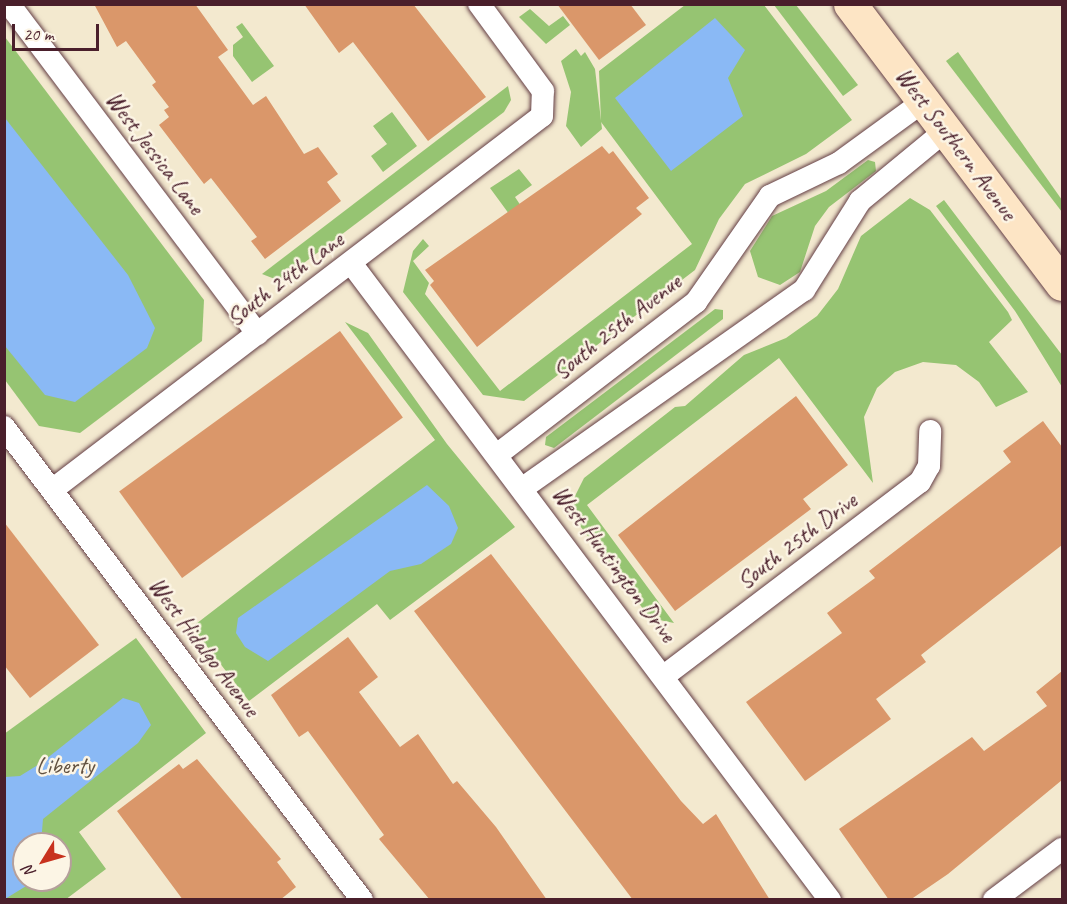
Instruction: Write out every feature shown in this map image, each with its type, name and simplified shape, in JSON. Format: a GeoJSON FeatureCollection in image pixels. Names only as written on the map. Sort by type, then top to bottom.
{"type":"FeatureCollection","features":[{"type":"Feature","properties":{"kind":"main road","name":"West Southern Avenue"},"geometry":{"type":"LineString","coordinates":[[850,4],[1062,284]]}},
{"type":"Feature","properties":{"kind":"street","name":"West Jessica Lane"},"geometry":{"type":"LineString","coordinates":[[9,4],[258,334]]}},
{"type":"Feature","properties":{"kind":"street","name":"South 24th Lane"},"geometry":{"type":"LineString","coordinates":[[52,490],[529,128],[546,108],[533,75],[479,4]]}},
{"type":"Feature","properties":{"kind":"street","name":"South 25th Avenue"},"geometry":{"type":"LineString","coordinates":[[498,454],[696,302],[770,196],[839,163],[924,101]]}},
{"type":"Feature","properties":{"kind":"street"},"geometry":{"type":"LineString","coordinates":[[523,488],[804,291],[860,201],[945,131]]}},
{"type":"Feature","properties":{"kind":"street","name":"West Huntington Drive"},"geometry":{"type":"LineString","coordinates":[[351,263],[498,454],[830,900]]}},
{"type":"Feature","properties":{"kind":"street","name":"West Hidalgo Avenue"},"geometry":{"type":"LineString","coordinates":[[4,427],[362,900]]}},
{"type":"Feature","properties":{"kind":"street","name":"South 25th Drive"},"geometry":{"type":"LineString","coordinates":[[664,676],[920,482],[929,466],[930,431]]}},
{"type":"Feature","properties":{"kind":"street"},"geometry":{"type":"LineString","coordinates":[[994,900],[1062,849]]}},
{"type":"Feature","properties":{"kind":"green space"},"geometry":{"type":"Polygon","coordinates":[[[685,5],[764,5],[852,120],[806,154],[745,184],[719,219],[695,270],[524,401],[483,395],[403,292],[413,251],[423,239],[429,246],[413,261],[429,283],[425,294],[500,391],[692,244],[601,122],[599,71],[685,5]]]}},
{"type":"Feature","properties":{"kind":"green space"},"geometry":{"type":"Polygon","coordinates":[[[774,5],[796,5],[858,85],[843,96],[774,5]]]}},
{"type":"Feature","properties":{"kind":"green space"},"geometry":{"type":"Polygon","coordinates":[[[530,9],[549,26],[563,16],[570,25],[546,44],[519,17],[530,9]]]}},
{"type":"Feature","properties":{"kind":"green space"},"geometry":{"type":"Polygon","coordinates":[[[242,23],[274,66],[252,82],[233,56],[233,45],[243,37],[236,27],[242,23]]]}},
{"type":"Feature","properties":{"kind":"green space"},"geometry":{"type":"Polygon","coordinates":[[[5,37],[204,300],[202,341],[80,433],[39,426],[5,380],[5,37]]]}},
{"type":"Feature","properties":{"kind":"green space"},"geometry":{"type":"Polygon","coordinates":[[[576,49],[581,56],[585,52],[595,69],[602,129],[581,147],[566,126],[571,92],[561,61],[576,49]]]}},
{"type":"Feature","properties":{"kind":"green space"},"geometry":{"type":"Polygon","coordinates":[[[958,52],[1062,200],[1062,212],[946,61],[958,52]]]}},
{"type":"Feature","properties":{"kind":"green space"},"geometry":{"type":"Polygon","coordinates":[[[508,86],[511,100],[504,112],[280,281],[262,274],[508,86]]]}},
{"type":"Feature","properties":{"kind":"green space"},"geometry":{"type":"Polygon","coordinates":[[[392,112],[417,146],[383,172],[371,156],[387,144],[373,126],[392,112]]]}},
{"type":"Feature","properties":{"kind":"green space"},"geometry":{"type":"Polygon","coordinates":[[[868,160],[875,162],[876,171],[829,207],[815,226],[800,272],[780,285],[758,277],[750,251],[772,216],[826,191],[868,160]]]}},
{"type":"Feature","properties":{"kind":"green space"},"geometry":{"type":"Polygon","coordinates":[[[519,169],[532,185],[515,197],[523,209],[512,218],[490,188],[519,169]]]}},
{"type":"Feature","properties":{"kind":"green space"},"geometry":{"type":"Polygon","coordinates":[[[910,198],[930,210],[1008,312],[1012,320],[989,342],[1028,392],[996,407],[979,382],[956,365],[923,362],[895,372],[877,388],[864,417],[873,483],[779,358],[587,505],[674,623],[650,618],[568,510],[584,478],[675,407],[685,406],[744,355],[786,338],[817,316],[838,289],[861,236],[910,198]]]}},
{"type":"Feature","properties":{"kind":"green space"},"geometry":{"type":"Polygon","coordinates":[[[944,200],[1062,355],[1062,387],[1015,311],[936,206],[944,200]]]}},
{"type":"Feature","properties":{"kind":"green space"},"geometry":{"type":"Polygon","coordinates":[[[715,309],[723,310],[723,319],[554,448],[545,445],[546,437],[715,309]]]}},
{"type":"Feature","properties":{"kind":"green space"},"geometry":{"type":"Polygon","coordinates":[[[345,322],[368,333],[447,444],[515,527],[390,620],[377,604],[249,701],[192,627],[435,440],[345,322]]]}},
{"type":"Feature","properties":{"kind":"green space","name":"Liberty"},"geometry":{"type":"Polygon","coordinates":[[[136,638],[206,733],[79,832],[106,869],[65,900],[5,899],[4,734],[136,638]]]}},
{"type":"Feature","properties":{"kind":"water"},"geometry":{"type":"Polygon","coordinates":[[[715,18],[745,50],[728,78],[743,116],[671,171],[615,98],[715,18]]]}},
{"type":"Feature","properties":{"kind":"water"},"geometry":{"type":"Polygon","coordinates":[[[5,118],[128,275],[155,328],[147,348],[75,402],[45,395],[5,346],[5,118]]]}},
{"type":"Feature","properties":{"kind":"water"},"geometry":{"type":"Polygon","coordinates":[[[427,485],[449,506],[458,528],[451,544],[421,564],[390,571],[268,661],[245,647],[236,633],[238,618],[427,485]]]}},
{"type":"Feature","properties":{"kind":"water"},"geometry":{"type":"Polygon","coordinates":[[[123,698],[139,703],[151,725],[138,743],[43,819],[42,832],[12,832],[12,892],[16,892],[5,899],[5,777],[20,776],[41,763],[123,698]]]}},
{"type":"Feature","properties":{"kind":"building"},"geometry":{"type":"Polygon","coordinates":[[[94,4],[195,4],[228,50],[218,57],[253,105],[266,96],[304,154],[318,147],[338,174],[327,182],[341,201],[265,259],[251,241],[257,237],[211,178],[204,184],[159,125],[169,117],[164,110],[169,107],[152,85],[156,82],[126,41],[117,47],[94,4]]]}},
{"type":"Feature","properties":{"kind":"building"},"geometry":{"type":"Polygon","coordinates":[[[304,4],[413,4],[486,97],[428,141],[353,42],[339,53],[304,4]]]}},
{"type":"Feature","properties":{"kind":"building"},"geometry":{"type":"Polygon","coordinates":[[[557,4],[630,4],[646,25],[599,60],[557,4]]]}},
{"type":"Feature","properties":{"kind":"building"},"geometry":{"type":"Polygon","coordinates":[[[602,146],[609,154],[613,151],[649,198],[636,208],[642,214],[477,347],[430,285],[434,281],[425,270],[602,146]]]}},
{"type":"Feature","properties":{"kind":"building"},"geometry":{"type":"Polygon","coordinates":[[[340,331],[403,418],[182,578],[119,491],[340,331]]]}},
{"type":"Feature","properties":{"kind":"building"},"geometry":{"type":"Polygon","coordinates":[[[796,396],[848,465],[803,499],[811,509],[675,611],[618,535],[796,396]]]}},
{"type":"Feature","properties":{"kind":"building"},"geometry":{"type":"Polygon","coordinates":[[[1043,421],[1062,447],[1062,545],[921,655],[926,662],[876,699],[891,719],[805,781],[746,702],[842,633],[827,613],[875,578],[869,571],[1011,462],[1003,451],[1043,421]]]}},
{"type":"Feature","properties":{"kind":"building"},"geometry":{"type":"Polygon","coordinates":[[[4,522],[99,645],[30,698],[4,665],[4,522]]]}},
{"type":"Feature","properties":{"kind":"building"},"geometry":{"type":"Polygon","coordinates":[[[491,554],[681,801],[703,824],[716,814],[770,900],[633,900],[414,611],[491,554]]]}},
{"type":"Feature","properties":{"kind":"building"},"geometry":{"type":"Polygon","coordinates":[[[348,637],[378,677],[359,692],[400,747],[418,734],[453,784],[457,781],[496,827],[547,900],[430,900],[379,839],[384,835],[308,731],[299,737],[271,695],[348,637]]]}},
{"type":"Feature","properties":{"kind":"building"},"geometry":{"type":"Polygon","coordinates":[[[1062,671],[1062,780],[948,874],[910,900],[889,900],[839,829],[972,737],[984,751],[1047,706],[1036,692],[1062,671]]]}},
{"type":"Feature","properties":{"kind":"building"},"geometry":{"type":"Polygon","coordinates":[[[197,759],[281,859],[277,862],[296,887],[280,900],[183,900],[117,811],[179,764],[183,769],[197,759]]]}}]}
